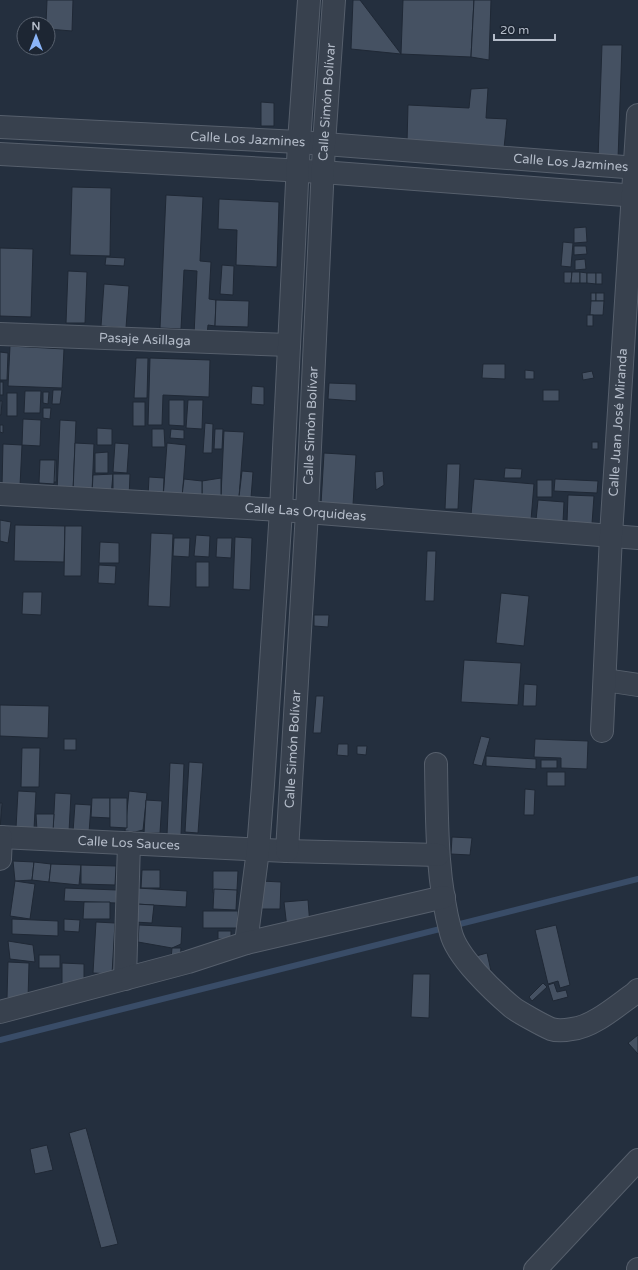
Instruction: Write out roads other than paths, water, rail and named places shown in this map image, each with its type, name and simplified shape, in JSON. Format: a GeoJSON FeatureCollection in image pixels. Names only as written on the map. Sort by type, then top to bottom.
{"type":"FeatureCollection","features":[{"type":"Feature","properties":{"kind":"street","name":"Calle Simón Bolívar"},"geometry":{"type":"LineString","coordinates":[[246,943],[258,850],[263,785],[280,510],[299,142],[309,0]]}},
{"type":"Feature","properties":{"kind":"street","name":"Calle Simón Bolívar"},"geometry":{"type":"LineString","coordinates":[[287,851],[307,512],[322,172],[334,0]]}},
{"type":"Feature","properties":{"kind":"street","name":"Calle Juan José Miranda"},"geometry":{"type":"LineString","coordinates":[[602,731],[611,535],[635,196],[638,115]]}},
{"type":"Feature","properties":{"kind":"street","name":"Calle Los Jazmines"},"geometry":{"type":"LineString","coordinates":[[0,126],[299,142],[636,168]]}},
{"type":"Feature","properties":{"kind":"street"},"geometry":{"type":"LineString","coordinates":[[0,154],[322,172],[635,196]]}},
{"type":"Feature","properties":{"kind":"street","name":"Pasaje Asillaga"},"geometry":{"type":"LineString","coordinates":[[0,334],[289,345]]}},
{"type":"Feature","properties":{"kind":"street","name":"Calle Las Orquideas"},"geometry":{"type":"LineString","coordinates":[[0,494],[280,510],[638,538]]}},
{"type":"Feature","properties":{"kind":"street"},"geometry":{"type":"LineString","coordinates":[[605,680],[638,685]]}},
{"type":"Feature","properties":{"kind":"street"},"geometry":{"type":"LineString","coordinates":[[436,764],[438,855],[444,899],[451,935],[465,960],[483,980],[513,1008],[552,1030],[574,1029],[594,1022],[638,990]]}},
{"type":"Feature","properties":{"kind":"street"},"geometry":{"type":"LineString","coordinates":[[0,859],[1,837]]}},
{"type":"Feature","properties":{"kind":"street","name":"Calle Los Sauces"},"geometry":{"type":"LineString","coordinates":[[1,837],[258,850],[438,855]]}},
{"type":"Feature","properties":{"kind":"street"},"geometry":{"type":"LineString","coordinates":[[125,978],[129,843]]}},
{"type":"Feature","properties":{"kind":"street"},"geometry":{"type":"LineString","coordinates":[[0,1012],[188,962],[246,943],[444,899]]}},
{"type":"Feature","properties":{"kind":"street"},"geometry":{"type":"LineString","coordinates":[[535,1270],[638,1160]]}},
{"type":"Feature","properties":{"kind":"waterway"},"geometry":{"type":"LineString","coordinates":[[0,1040],[638,879]]}}]}
